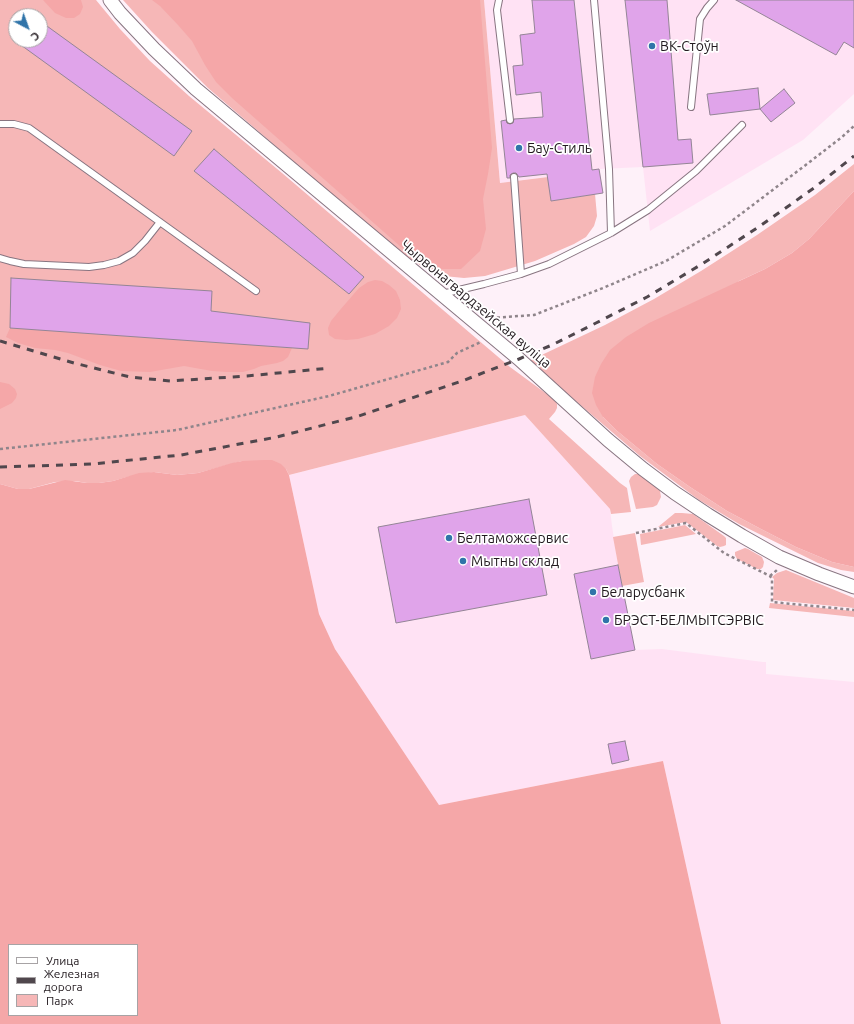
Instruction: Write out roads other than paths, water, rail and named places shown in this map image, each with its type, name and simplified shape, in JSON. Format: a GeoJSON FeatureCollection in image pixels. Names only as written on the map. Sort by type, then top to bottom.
{"type":"FeatureCollection","features":[{"type":"Feature","properties":{"kind":"street","name":"Чырвонагвардзейская вуліца"},"geometry":{"type":"LineString","coordinates":[[110,0],[120,13],[154,49],[196,89],[470,320],[519,359],[642,469],[708,515],[779,557],[854,587]]}},
{"type":"Feature","properties":{"kind":"lane"},"geometry":{"type":"LineString","coordinates":[[500,0],[497,10],[510,120]]}},
{"type":"Feature","properties":{"kind":"lane"},"geometry":{"type":"LineString","coordinates":[[594,0],[609,169],[611,233]]}},
{"type":"Feature","properties":{"kind":"lane"},"geometry":{"type":"LineString","coordinates":[[691,107],[700,19],[714,0]]}},
{"type":"Feature","properties":{"kind":"lane"},"geometry":{"type":"LineString","coordinates":[[0,124],[14,124],[29,128],[256,291]]}},
{"type":"Feature","properties":{"kind":"lane"},"geometry":{"type":"LineString","coordinates":[[441,294],[521,274],[549,264],[611,233],[648,210],[684,181],[742,125]]}},
{"type":"Feature","properties":{"kind":"lane"},"geometry":{"type":"LineString","coordinates":[[514,178],[521,274]]}},
{"type":"Feature","properties":{"kind":"lane"},"geometry":{"type":"LineString","coordinates":[[0,258],[24,264],[89,267],[104,266],[119,261],[133,253],[160,222]]}},
{"type":"Feature","properties":{"kind":"railway"},"geometry":{"type":"LineString","coordinates":[[0,467],[92,464],[181,455],[277,437],[359,416],[462,381],[552,345],[647,297],[702,264],[760,226],[814,188],[854,156]]}},
{"type":"Feature","properties":{"kind":"railway"},"geometry":{"type":"LineString","coordinates":[[0,341],[74,363],[130,377],[170,381],[247,376],[330,368]]}},
{"type":"Feature","properties":{"kind":"place","name":"ВК-Стоўн"},"geometry":{"type":"Point","coordinates":[652,46]}},
{"type":"Feature","properties":{"kind":"place","name":"Бау-Стиль"},"geometry":{"type":"Point","coordinates":[519,148]}},
{"type":"Feature","properties":{"kind":"place","name":"Белтаможсервис"},"geometry":{"type":"Point","coordinates":[449,538]}},
{"type":"Feature","properties":{"kind":"place","name":"Мытны склад"},"geometry":{"type":"Point","coordinates":[463,561]}},
{"type":"Feature","properties":{"kind":"place","name":"Беларусбанк"},"geometry":{"type":"Point","coordinates":[593,592]}},
{"type":"Feature","properties":{"kind":"place","name":"БРЭСТ-БЕЛМЫТСЭРВІС"},"geometry":{"type":"Point","coordinates":[606,620]}}]}
